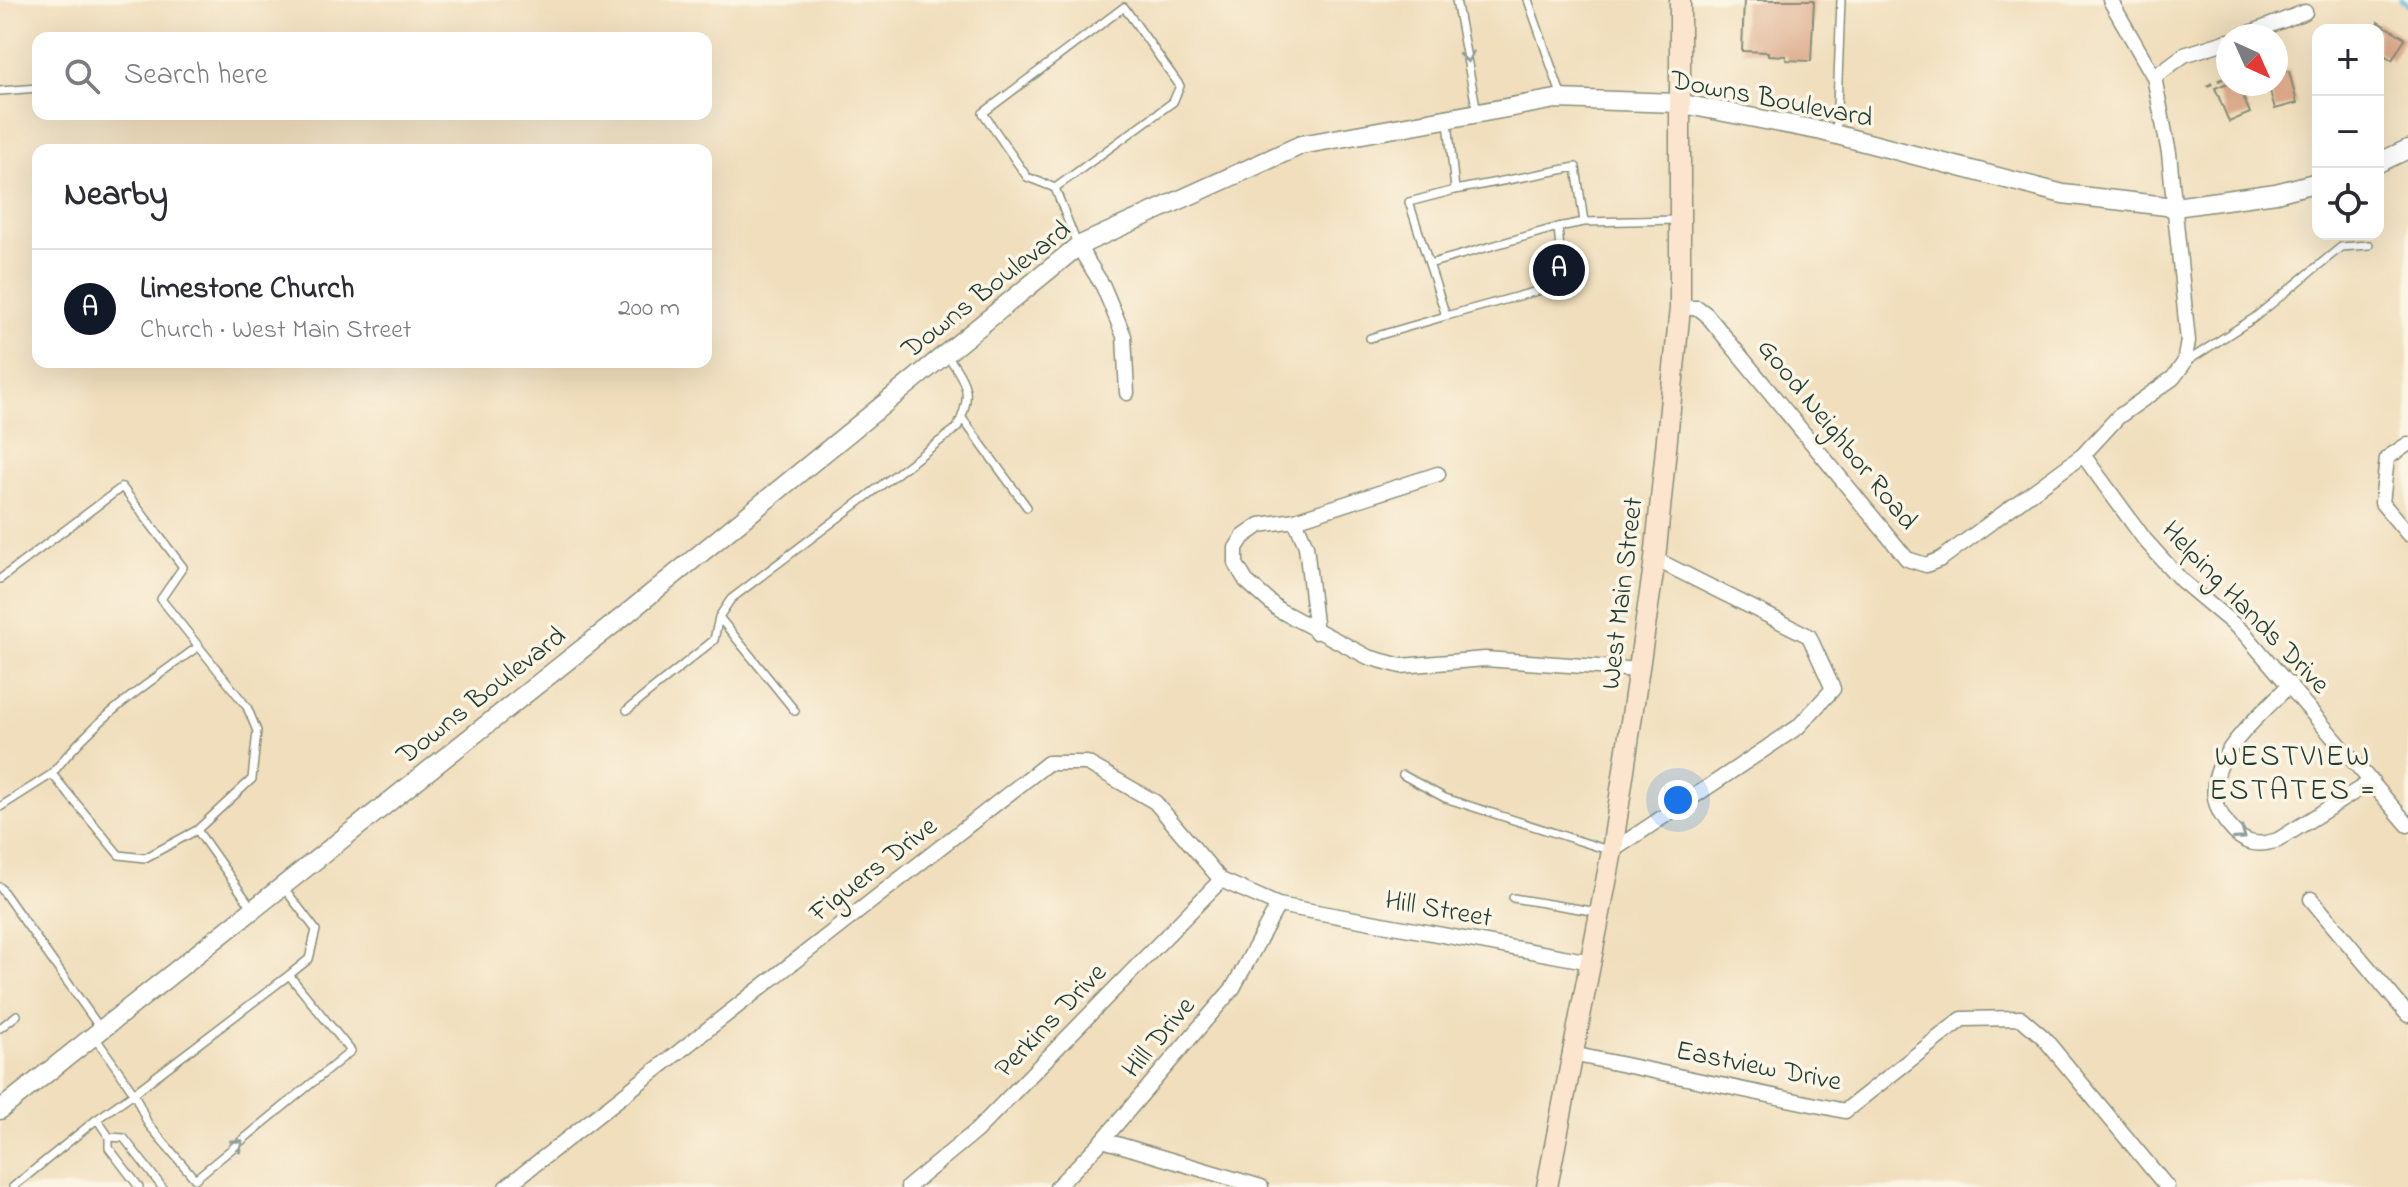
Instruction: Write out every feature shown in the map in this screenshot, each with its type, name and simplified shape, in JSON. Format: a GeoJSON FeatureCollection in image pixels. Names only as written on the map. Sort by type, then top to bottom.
{"type":"FeatureCollection","features":[{"type":"Feature","properties":{"kind":"main road","name":"West Main Street"},"geometry":{"type":"LineString","coordinates":[[1547,1187],[1612,851],[1655,559],[1680,308],[1680,0]]}},
{"type":"Feature","properties":{"kind":"street"},"geometry":{"type":"LineString","coordinates":[[2110,0],[2154,77],[2175,207],[2188,341],[2184,363]]}},
{"type":"Feature","properties":{"kind":"street"},"geometry":{"type":"LineString","coordinates":[[2274,24],[2305,12]]}},
{"type":"Feature","properties":{"kind":"street"},"geometry":{"type":"LineString","coordinates":[[2154,77],[2184,55],[2216,45]]}},
{"type":"Feature","properties":{"kind":"street","name":"Downs Boulevard"},"geometry":{"type":"LineString","coordinates":[[0,1110],[1078,246],[1301,145],[1563,99],[1678,103],[1836,135],[2063,194],[2175,207],[2276,193],[2312,184]]}},
{"type":"Feature","properties":{"kind":"street"},"geometry":{"type":"LineString","coordinates":[[2384,160],[2408,149]]}},
{"type":"Feature","properties":{"kind":"street"},"geometry":{"type":"LineString","coordinates":[[1078,246],[1103,286],[1124,336],[1127,393]]}},
{"type":"Feature","properties":{"kind":"street","name":"Good Neighbor Road"},"geometry":{"type":"LineString","coordinates":[[1680,308],[1698,308],[1706,314],[1912,563],[1926,565],[1941,559],[2083,455],[2103,430],[2173,378],[2184,363]]}},
{"type":"Feature","properties":{"kind":"street"},"geometry":{"type":"LineString","coordinates":[[2408,444],[2387,458],[2382,503],[2408,534]]}},
{"type":"Feature","properties":{"kind":"street","name":"Helping Hands Drive"},"geometry":{"type":"LineString","coordinates":[[2083,455],[2145,540],[2182,581],[2244,633],[2408,825]]}},
{"type":"Feature","properties":{"kind":"street"},"geometry":{"type":"LineString","coordinates":[[1438,474],[1295,520],[1260,525],[1243,537],[1236,548],[1236,564],[1246,581],[1279,610],[1368,657],[1401,666],[1485,659],[1640,670]]}},
{"type":"Feature","properties":{"kind":"street"},"geometry":{"type":"LineString","coordinates":[[1295,520],[1306,546],[1316,632]]}},
{"type":"Feature","properties":{"kind":"street"},"geometry":{"type":"LineString","coordinates":[[1612,851],[1798,727],[1833,689],[1809,636],[1655,559]]}},
{"type":"Feature","properties":{"kind":"street"},"geometry":{"type":"LineString","coordinates":[[2290,684],[2244,733],[2214,776],[2213,796],[2228,825],[2247,842],[2263,845],[2278,840],[2372,781]]}},
{"type":"Feature","properties":{"kind":"street","name":"Figuers Drive"},"geometry":{"type":"LineString","coordinates":[[506,1187],[1048,763],[1087,763],[1155,802],[1221,880],[1278,905]]}},
{"type":"Feature","properties":{"kind":"street","name":"Perkins Drive"},"geometry":{"type":"LineString","coordinates":[[908,1187],[976,1131],[1221,880]]}},
{"type":"Feature","properties":{"kind":"street"},"geometry":{"type":"LineString","coordinates":[[2311,899],[2408,1015]]}},
{"type":"Feature","properties":{"kind":"street","name":"Hill Street"},"geometry":{"type":"LineString","coordinates":[[1278,905],[1591,962]]}},
{"type":"Feature","properties":{"kind":"street","name":"Hill Drive"},"geometry":{"type":"LineString","coordinates":[[1057,1187],[1103,1140],[1233,988],[1278,905]]}},
{"type":"Feature","properties":{"kind":"street","name":"Eastview Drive"},"geometry":{"type":"LineString","coordinates":[[1572,1054],[1845,1111],[1962,1019],[2021,1018],[2043,1037],[2167,1187]]}},
{"type":"Feature","properties":{"kind":"street"},"geometry":{"type":"LineString","coordinates":[[1103,1140],[1261,1187]]}},
{"type":"Feature","properties":{"kind":"lane"},"geometry":{"type":"LineString","coordinates":[[1456,0],[1478,113]]}},
{"type":"Feature","properties":{"kind":"lane"},"geometry":{"type":"LineString","coordinates":[[1528,0],[1563,99]]}},
{"type":"Feature","properties":{"kind":"lane"},"geometry":{"type":"LineString","coordinates":[[1836,135],[1841,0]]}},
{"type":"Feature","properties":{"kind":"lane"},"geometry":{"type":"LineString","coordinates":[[1055,188],[1173,102],[1180,86],[1124,7],[983,113],[1027,177],[1055,188],[1078,246]]}},
{"type":"Feature","properties":{"kind":"lane"},"geometry":{"type":"LineString","coordinates":[[0,91],[32,88]]}},
{"type":"Feature","properties":{"kind":"lane"},"geometry":{"type":"LineString","coordinates":[[1448,119],[1455,190]]}},
{"type":"Feature","properties":{"kind":"lane"},"geometry":{"type":"LineString","coordinates":[[1446,316],[1409,202],[1576,167],[1584,222]]}},
{"type":"Feature","properties":{"kind":"lane"},"geometry":{"type":"LineString","coordinates":[[1429,264],[1584,222],[1681,220]]}},
{"type":"Feature","properties":{"kind":"lane"},"geometry":{"type":"LineString","coordinates":[[1370,338],[1563,284],[1558,227]]}},
{"type":"Feature","properties":{"kind":"lane","name":"Good Neighbor Road"},"geometry":{"type":"LineString","coordinates":[[2184,363],[2254,318],[2341,247],[2369,245]]}},
{"type":"Feature","properties":{"kind":"lane"},"geometry":{"type":"LineString","coordinates":[[627,710],[714,640],[719,617],[731,599],[957,428],[968,405],[964,379],[946,354]]}},
{"type":"Feature","properties":{"kind":"lane"},"geometry":{"type":"LineString","coordinates":[[962,418],[1027,507]]}},
{"type":"Feature","properties":{"kind":"lane"},"geometry":{"type":"LineString","coordinates":[[0,579],[122,487],[183,567],[161,599],[247,707],[257,731],[252,779],[197,830],[145,858],[119,855],[52,774]]}},
{"type":"Feature","properties":{"kind":"lane"},"geometry":{"type":"LineString","coordinates":[[719,617],[795,711]]}},
{"type":"Feature","properties":{"kind":"lane"},"geometry":{"type":"LineString","coordinates":[[0,807],[52,774],[75,744],[120,703],[199,646]]}},
{"type":"Feature","properties":{"kind":"lane"},"geometry":{"type":"LineString","coordinates":[[1403,775],[1445,798],[1612,851]]}},
{"type":"Feature","properties":{"kind":"lane"},"geometry":{"type":"LineString","coordinates":[[197,830],[253,909]]}},
{"type":"Feature","properties":{"kind":"lane"},"geometry":{"type":"LineString","coordinates":[[13,1187],[97,1119],[309,959],[316,930],[283,886]]}},
{"type":"Feature","properties":{"kind":"lane"},"geometry":{"type":"LineString","coordinates":[[0,887],[98,1033],[134,1093],[148,1124],[195,1179],[351,1051],[289,975]]}},
{"type":"Feature","properties":{"kind":"lane"},"geometry":{"type":"LineString","coordinates":[[1513,898],[1600,912]]}},
{"type":"Feature","properties":{"kind":"lane"},"geometry":{"type":"LineString","coordinates":[[0,1028],[17,1015]]}},
{"type":"Feature","properties":{"kind":"lane"},"geometry":{"type":"LineString","coordinates":[[97,1119],[109,1137],[109,1148],[139,1187]]}},
{"type":"Feature","properties":{"kind":"lane"},"geometry":{"type":"LineString","coordinates":[[109,1137],[124,1138],[162,1187]]}},
{"type":"Feature","properties":{"kind":"path"},"geometry":{"type":"LineString","coordinates":[[2207,86],[2216,82]]}},
{"type":"Feature","properties":{"kind":"building"},"geometry":{"type":"Polygon","coordinates":[[[1744,0],[1814,0],[1811,61],[1786,60],[1786,56],[1768,55],[1768,52],[1742,51],[1744,0]]]}},
{"type":"Feature","properties":{"kind":"building"},"geometry":{"type":"Polygon","coordinates":[[[2384,26],[2405,38],[2392,60],[2384,55],[2384,26]]]}},
{"type":"Feature","properties":{"kind":"building"},"geometry":{"type":"Polygon","coordinates":[[[2288,71],[2297,103],[2275,109],[2271,96],[2288,96],[2288,71]]]}},
{"type":"Feature","properties":{"kind":"building"},"geometry":{"type":"Polygon","coordinates":[[[2218,96],[2243,96],[2250,113],[2229,122],[2218,96]]]}},
{"type":"Feature","properties":{"kind":"waterway"},"geometry":{"type":"LineString","coordinates":[[2401,0],[2408,5]]}},
{"type":"Feature","properties":{"kind":"place","name":"Limestone Church"},"geometry":{"type":"Point","coordinates":[1559,270]}},
{"type":"Feature","properties":{"kind":"district","name":"WESTVIEW ESTATES ="},"geometry":{"type":"Point","coordinates":[2293,772]}}]}
